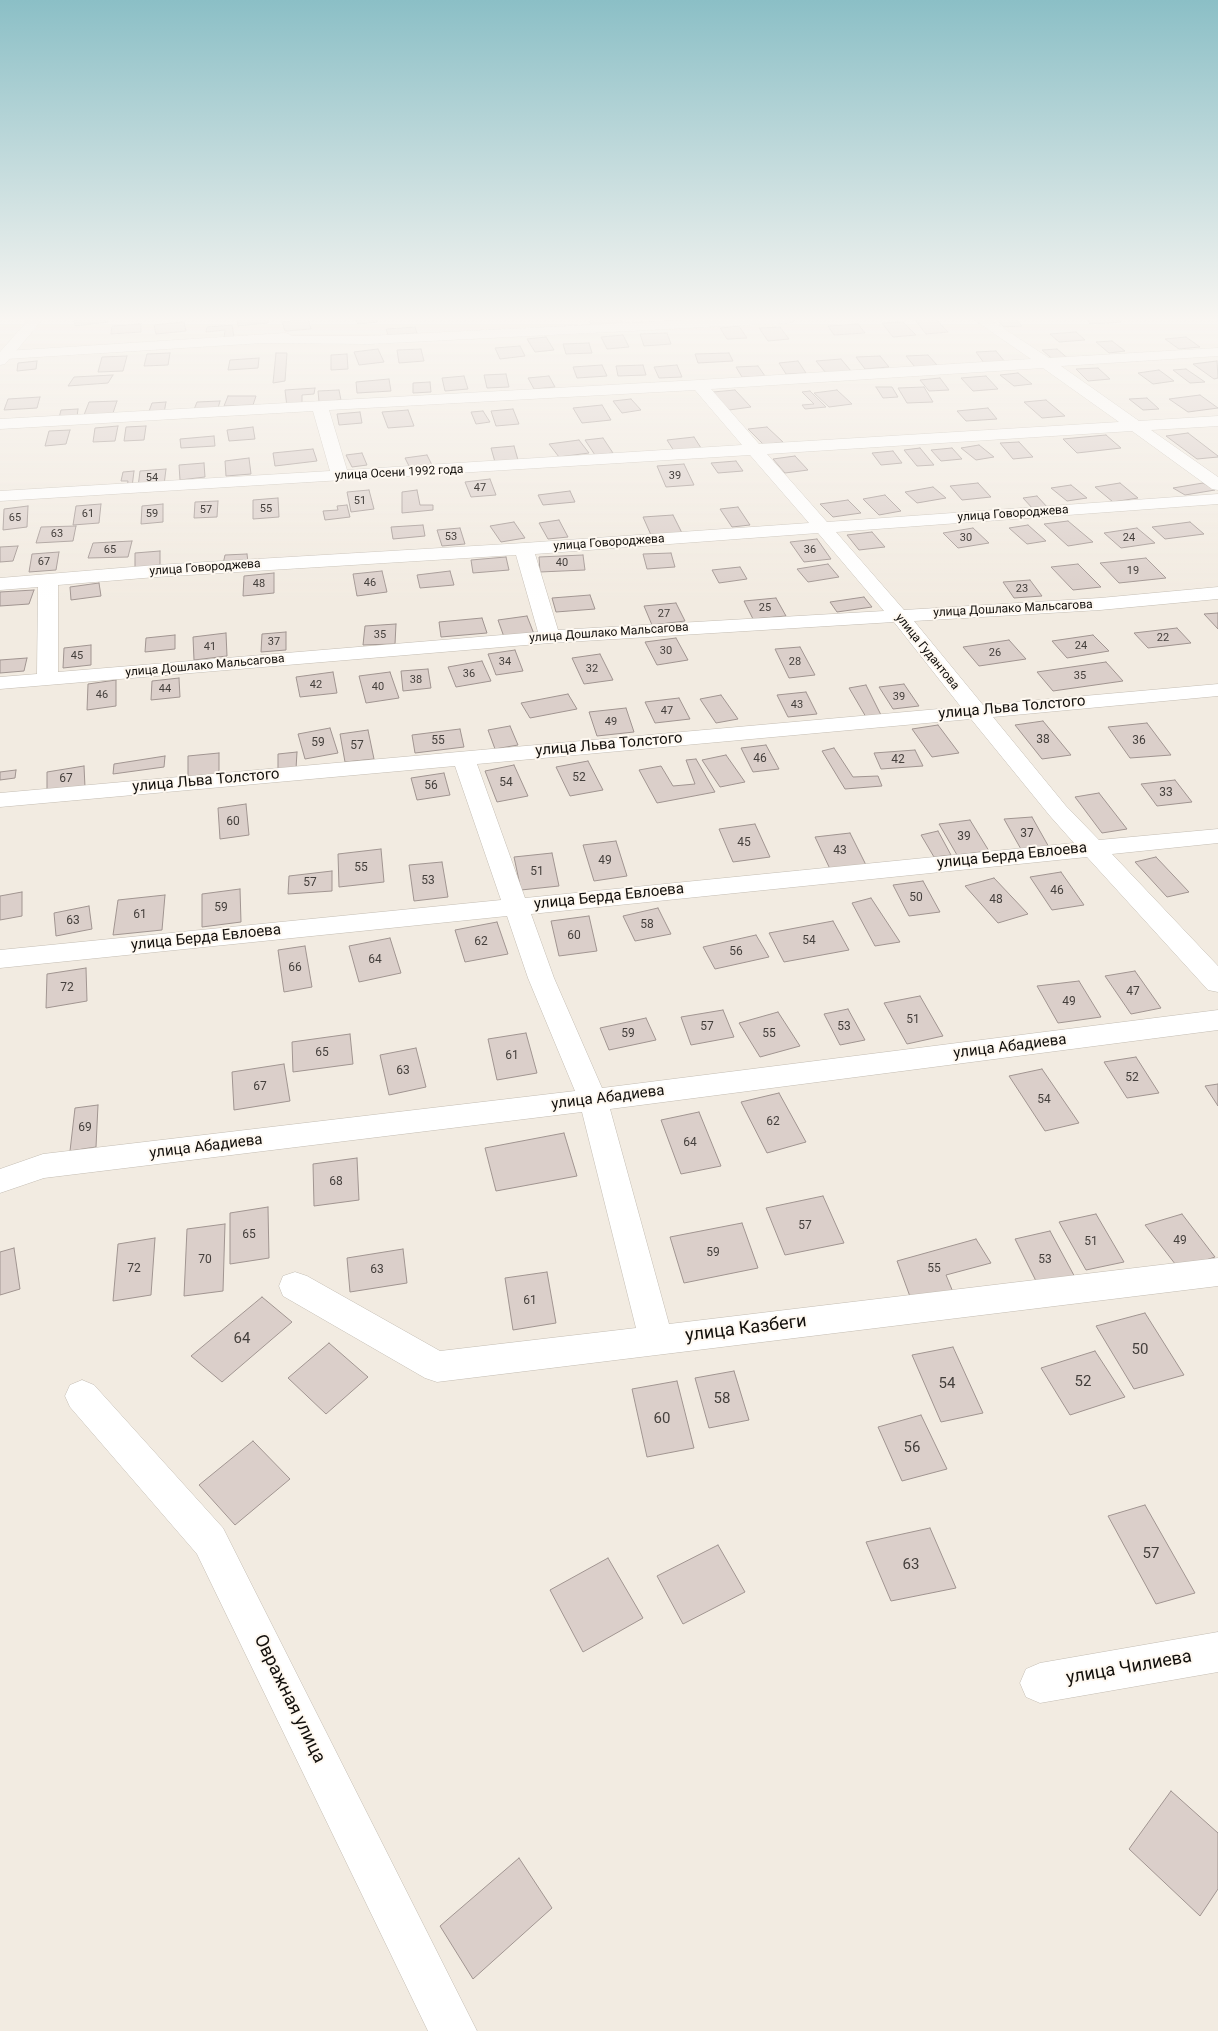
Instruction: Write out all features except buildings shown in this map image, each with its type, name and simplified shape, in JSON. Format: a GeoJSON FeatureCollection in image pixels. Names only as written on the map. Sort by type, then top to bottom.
{"type":"FeatureCollection","features":[{"type":"Feature","properties":{"kind":"street"},"geometry":{"type":"LineString","coordinates":[[0,424],[182,414]]}},
{"type":"Feature","properties":{"kind":"street"},"geometry":{"type":"LineString","coordinates":[[322,414],[340,476]]}},
{"type":"Feature","properties":{"kind":"street","name":"улица Гудантова"},"geometry":{"type":"LineString","coordinates":[[723,414],[898,615],[1091,848],[1218,983]]}},
{"type":"Feature","properties":{"kind":"street"},"geometry":{"type":"LineString","coordinates":[[1118,414],[1218,485]]}},
{"type":"Feature","properties":{"kind":"street","name":"улица Осени 1992 года"},"geometry":{"type":"LineString","coordinates":[[0,496],[1218,422]]}},
{"type":"Feature","properties":{"kind":"street","name":"улица Говороджева"},"geometry":{"type":"LineString","coordinates":[[0,584],[156,571],[822,529],[1218,499]]}},
{"type":"Feature","properties":{"kind":"street"},"geometry":{"type":"LineString","coordinates":[[524,549],[550,636]]}},
{"type":"Feature","properties":{"kind":"street"},"geometry":{"type":"LineString","coordinates":[[46,679],[48,580]]}},
{"type":"Feature","properties":{"kind":"street","name":"улица Дошлако Мальсагова"},"geometry":{"type":"LineString","coordinates":[[0,683],[550,636],[1100,604],[1218,593]]}},
{"type":"Feature","properties":{"kind":"street","name":"улица Льва Толстого"},"geometry":{"type":"LineString","coordinates":[[0,800],[1218,690]]}},
{"type":"Feature","properties":{"kind":"street"},"geometry":{"type":"LineString","coordinates":[[464,758],[541,978],[593,1100],[656,1340]]}},
{"type":"Feature","properties":{"kind":"street","name":"улица Берда Евлоева"},"geometry":{"type":"LineString","coordinates":[[0,959],[1218,836]]}},
{"type":"Feature","properties":{"kind":"street","name":"улица Абадиева"},"geometry":{"type":"LineString","coordinates":[[0,1181],[43,1166],[593,1100],[1218,1020]]}},
{"type":"Feature","properties":{"kind":"street","name":"улица Казбеги"},"geometry":{"type":"LineString","coordinates":[[295,1286],[437,1366],[1218,1272]]}},
{"type":"Feature","properties":{"kind":"street","name":"Овражная улица"},"geometry":{"type":"LineString","coordinates":[[82,1396],[210,1541],[453,2031]]}},
{"type":"Feature","properties":{"kind":"street","name":"улица Чилиева"},"geometry":{"type":"LineString","coordinates":[[1040,1683],[1218,1652]]}}]}
